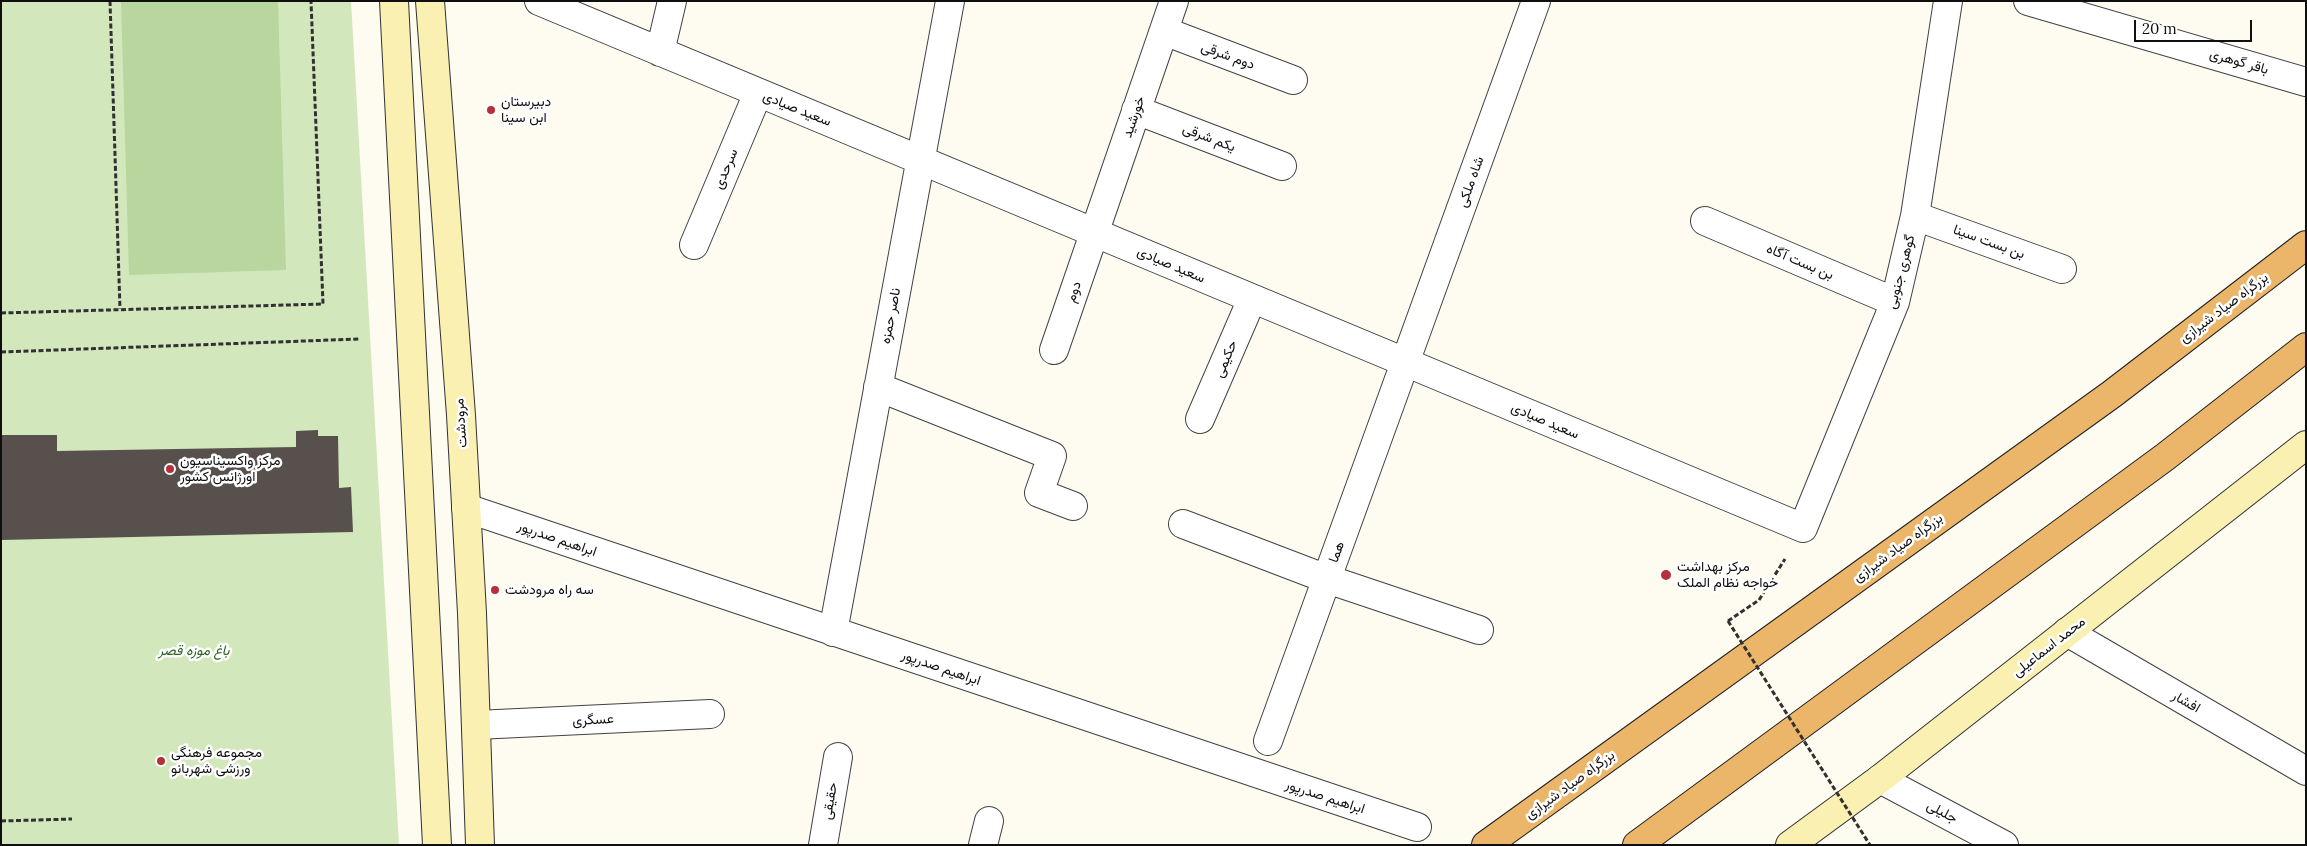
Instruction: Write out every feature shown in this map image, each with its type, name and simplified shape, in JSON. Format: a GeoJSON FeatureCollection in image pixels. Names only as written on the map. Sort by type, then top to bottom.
{"type":"FeatureCollection","features":[{"type":"Feature","properties":{"kind":"highway","name":"بزرگراه صیاد شیرازی"},"geometry":{"type":"LineString","coordinates":[[1486,845],[2104,400],[2306,245]]}},
{"type":"Feature","properties":{"kind":"highway"},"geometry":{"type":"LineString","coordinates":[[1636,845],[2165,457],[2306,347]]}},
{"type":"Feature","properties":{"kind":"main road"},"geometry":{"type":"LineString","coordinates":[[394,1],[437,845]]}},
{"type":"Feature","properties":{"kind":"main road","name":"مرودشت"},"geometry":{"type":"LineString","coordinates":[[430,1],[466,508],[480,845]]}},
{"type":"Feature","properties":{"kind":"main road","name":"محمد اسماعیلی"},"geometry":{"type":"LineString","coordinates":[[1790,845],[1880,780],[2067,632],[2304,449]]}},
{"type":"Feature","properties":{"kind":"street","name":"سعید صیادی"},"geometry":{"type":"LineString","coordinates":[[539,1],[1804,528]]}},
{"type":"Feature","properties":{"kind":"street"},"geometry":{"type":"LineString","coordinates":[[660,52],[672,1]]}},
{"type":"Feature","properties":{"kind":"street","name":"ناصر حمزه"},"geometry":{"type":"LineString","coordinates":[[833,632],[950,1]]}},
{"type":"Feature","properties":{"kind":"street","name":"خورشید"},"geometry":{"type":"LineString","coordinates":[[1095,233],[1174,1]]}},
{"type":"Feature","properties":{"kind":"street","name":"شاه ملکی"},"geometry":{"type":"LineString","coordinates":[[1405,362],[1536,1]]}},
{"type":"Feature","properties":{"kind":"street","name":"گوهری جنوبی"},"geometry":{"type":"LineString","coordinates":[[1804,528],[1895,302],[1916,216],[1948,1]]}},
{"type":"Feature","properties":{"kind":"street","name":"باقر گوهری"},"geometry":{"type":"LineString","coordinates":[[2028,1],[2306,82]]}},
{"type":"Feature","properties":{"kind":"street","name":"دوم شرقی"},"geometry":{"type":"LineString","coordinates":[[1164,31],[1293,80]]}},
{"type":"Feature","properties":{"kind":"street","name":"سرحدی"},"geometry":{"type":"LineString","coordinates":[[694,245],[758,93]]}},
{"type":"Feature","properties":{"kind":"street","name":"یکم شرقی"},"geometry":{"type":"LineString","coordinates":[[1136,110],[1282,166]]}},
{"type":"Feature","properties":{"kind":"street","name":"بن بست سینا"},"geometry":{"type":"LineString","coordinates":[[1916,216],[2062,269]]}},
{"type":"Feature","properties":{"kind":"street","name":"بن بست آگاه"},"geometry":{"type":"LineString","coordinates":[[1705,221],[1895,302]]}},
{"type":"Feature","properties":{"kind":"street","name":"دوم"},"geometry":{"type":"LineString","coordinates":[[1054,350],[1095,233]]}},
{"type":"Feature","properties":{"kind":"street","name":"حکیمی"},"geometry":{"type":"LineString","coordinates":[[1200,419],[1252,299]]}},
{"type":"Feature","properties":{"kind":"street","name":"هما"},"geometry":{"type":"LineString","coordinates":[[1268,741],[1405,362]]}},
{"type":"Feature","properties":{"kind":"street"},"geometry":{"type":"LineString","coordinates":[[878,387],[1052,456],[1039,493],[1073,506]]}},
{"type":"Feature","properties":{"kind":"street","name":"ابراهیم صدرپور"},"geometry":{"type":"LineString","coordinates":[[466,508],[1417,827]]}},
{"type":"Feature","properties":{"kind":"street"},"geometry":{"type":"LineString","coordinates":[[1183,524],[1327,579],[1479,630]]}},
{"type":"Feature","properties":{"kind":"street","name":"افشار"},"geometry":{"type":"LineString","coordinates":[[2067,632],[2306,771]]}},
{"type":"Feature","properties":{"kind":"street","name":"عسگری"},"geometry":{"type":"LineString","coordinates":[[476,725],[710,714]]}},
{"type":"Feature","properties":{"kind":"street","name":"حقیقی"},"geometry":{"type":"LineString","coordinates":[[823,845],[838,757]]}},
{"type":"Feature","properties":{"kind":"street","name":"جلیلی"},"geometry":{"type":"LineString","coordinates":[[1880,780],[2004,845]]}},
{"type":"Feature","properties":{"kind":"path"},"geometry":{"type":"LineString","coordinates":[[110,1],[120,309]]}},
{"type":"Feature","properties":{"kind":"path"},"geometry":{"type":"LineString","coordinates":[[1,313],[323,304],[311,1]]}},
{"type":"Feature","properties":{"kind":"path"},"geometry":{"type":"LineString","coordinates":[[1,352],[359,339]]}},
{"type":"Feature","properties":{"kind":"path"},"geometry":{"type":"LineString","coordinates":[[1804,528],[1759,600],[1728,621],[1870,845]]}},
{"type":"Feature","properties":{"kind":"path"},"geometry":{"type":"LineString","coordinates":[[1,821],[72,819]]}},
{"type":"Feature","properties":{"kind":"green space","name":"باغ موزه قصر"},"geometry":{"type":"Polygon","coordinates":[[[1,1],[351,1],[399,845],[1,845],[1,1]]]}},
{"type":"Feature","properties":{"kind":"green space"},"geometry":{"type":"Polygon","coordinates":[[[121,1],[278,1],[286,270],[129,275],[121,1]]]}},
{"type":"Feature","properties":{"kind":"building","name":"مرکز واکسیناسیون اورژانس کشور"},"geometry":{"type":"Polygon","coordinates":[[[318,430],[318,436],[338,436],[339,488],[351,487],[353,532],[1,540],[1,435],[57,435],[57,451],[296,447],[296,431],[318,430]]]}},
{"type":"Feature","properties":{"kind":"place","name":"دبیرستان ابن سینا"},"geometry":{"type":"Point","coordinates":[491,110]}},
{"type":"Feature","properties":{"kind":"place","name":"مرکز واکسیناسیون اورژانس کشور"},"geometry":{"type":"Point","coordinates":[170,469]}},
{"type":"Feature","properties":{"kind":"place","name":"مرکز بهداشت خواجه نظام الملک"},"geometry":{"type":"Point","coordinates":[1666,575]}},
{"type":"Feature","properties":{"kind":"place","name":"سه راه مرودشت"},"geometry":{"type":"Point","coordinates":[495,590]}},
{"type":"Feature","properties":{"kind":"place","name":"مجموعه فرهنگی ورزشی شهربانو"},"geometry":{"type":"Point","coordinates":[161,761]}}]}
